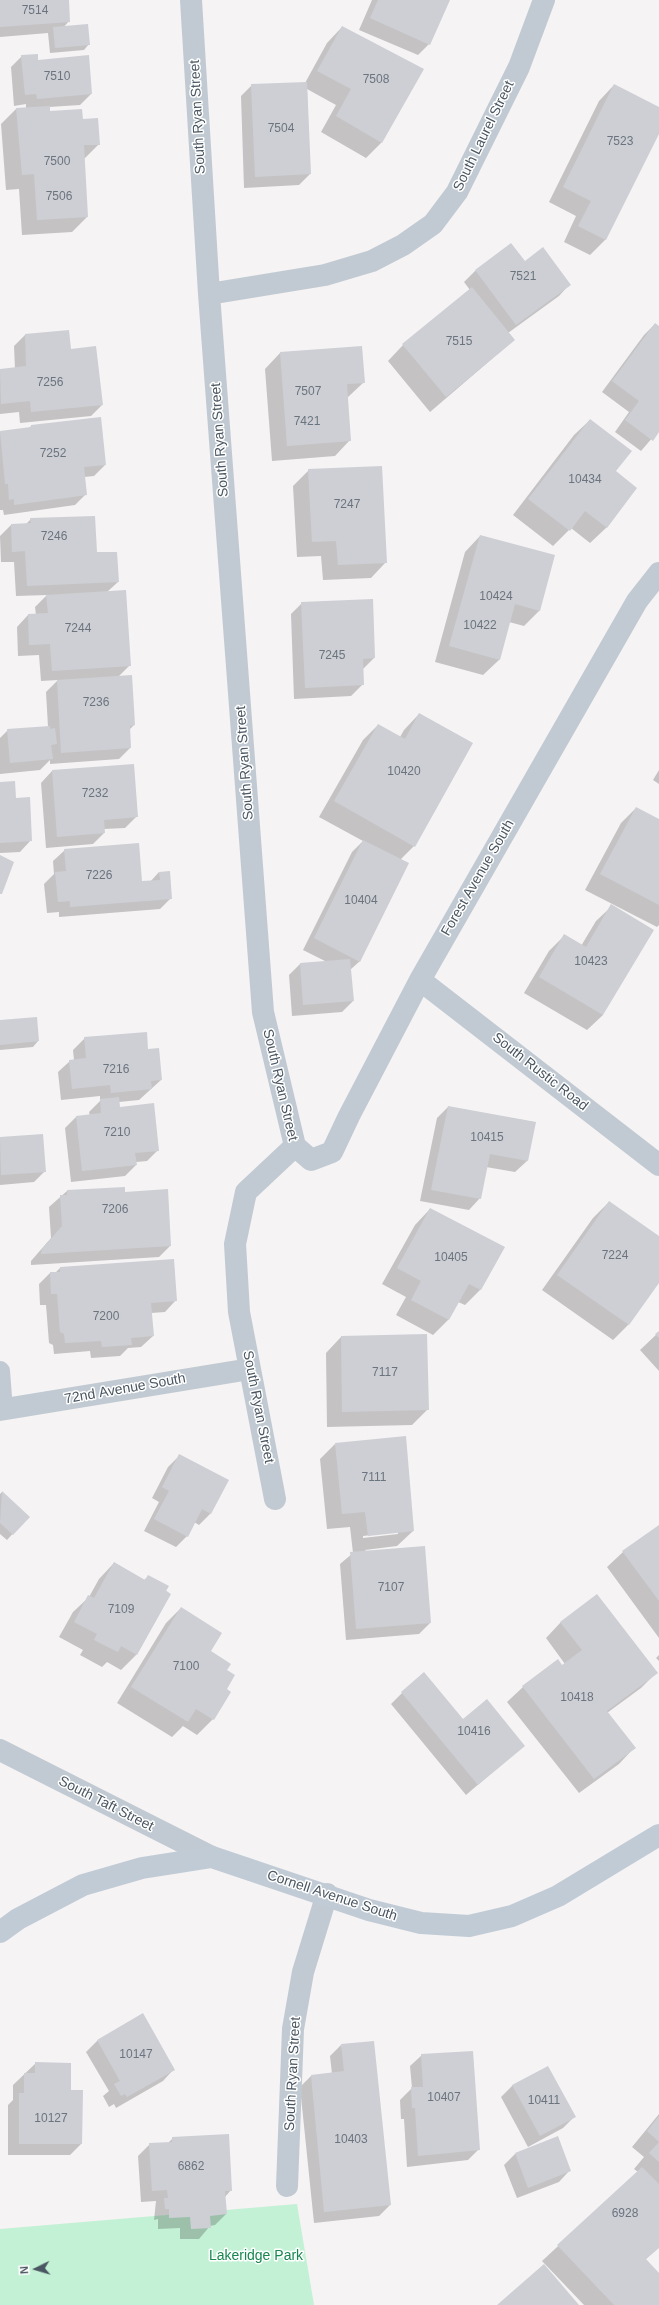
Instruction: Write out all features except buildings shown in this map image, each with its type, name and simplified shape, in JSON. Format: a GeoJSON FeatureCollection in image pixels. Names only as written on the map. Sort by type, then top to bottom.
{"type":"FeatureCollection","features":[{"type":"Feature","properties":{"kind":"street","name":"South Ryan Street"},"geometry":{"type":"LineString","coordinates":[[191,0],[209,294],[263,1012],[295,1146],[246,1192],[235,1244],[239,1312],[276,1499]]}},
{"type":"Feature","properties":{"kind":"street","name":"South Laurel Street"},"geometry":{"type":"LineString","coordinates":[[209,294],[325,275],[372,261],[403,245],[433,224],[457,192],[518,66],[544,0]]}},
{"type":"Feature","properties":{"kind":"street","name":"Forest Avenue South"},"geometry":{"type":"LineString","coordinates":[[295,1146],[311,1160],[332,1152],[349,1116],[420,980],[637,601],[659,573]]}},
{"type":"Feature","properties":{"kind":"street","name":"South Rustic Road"},"geometry":{"type":"LineString","coordinates":[[420,980],[659,1165]]}},
{"type":"Feature","properties":{"kind":"street","name":"72nd Avenue South"},"geometry":{"type":"LineString","coordinates":[[1,1410],[250,1368]]}},
{"type":"Feature","properties":{"kind":"street","name":"South Taft Street"},"geometry":{"type":"LineString","coordinates":[[0,1750],[212,1857]]}},
{"type":"Feature","properties":{"kind":"street","name":"Cornell Avenue South"},"geometry":{"type":"LineString","coordinates":[[0,1932],[18,1919],[83,1885],[142,1868],[212,1857],[327,1894],[370,1910],[421,1923],[469,1926],[512,1916],[558,1896],[659,1835]]}},
{"type":"Feature","properties":{"kind":"street","name":"South Ryan Street"},"geometry":{"type":"LineString","coordinates":[[287,2186],[293,2029],[303,1972],[327,1894]]}},
{"type":"Feature","properties":{"kind":"lane"},"geometry":{"type":"LineString","coordinates":[[0,1371],[1,1410]]}},
{"type":"Feature","properties":{"kind":"green space","name":"Lakeridge Park"},"geometry":{"type":"Polygon","coordinates":[[[297,2204],[314,2305],[0,2305],[0,2229],[297,2204]]]}}]}
